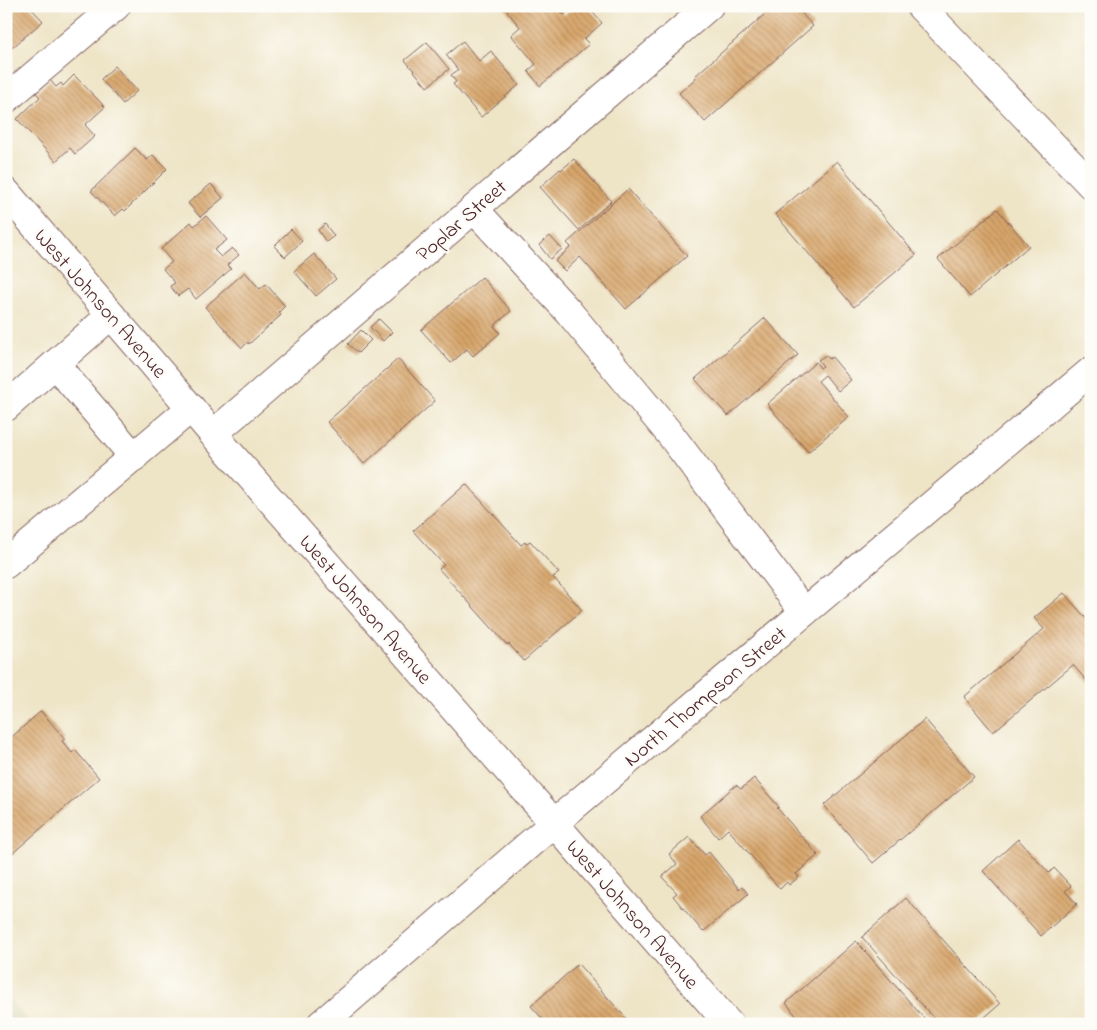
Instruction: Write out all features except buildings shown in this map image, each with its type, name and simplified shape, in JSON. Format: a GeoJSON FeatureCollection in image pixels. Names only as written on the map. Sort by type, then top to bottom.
{"type":"FeatureCollection","features":[{"type":"Feature","properties":{"kind":"street"},"geometry":{"type":"LineString","coordinates":[[6,99],[116,6]]}},
{"type":"Feature","properties":{"kind":"street","name":"Poplar Street"},"geometry":{"type":"LineString","coordinates":[[213,434],[709,6]]}},
{"type":"Feature","properties":{"kind":"street"},"geometry":{"type":"LineString","coordinates":[[920,6],[1091,185]]}},
{"type":"Feature","properties":{"kind":"street","name":"West Johnson Avenue"},"geometry":{"type":"LineString","coordinates":[[6,192],[213,434],[729,1024]]}},
{"type":"Feature","properties":{"kind":"street"},"geometry":{"type":"LineString","coordinates":[[474,209],[568,311],[670,434],[804,612]]}},
{"type":"Feature","properties":{"kind":"street"},"geometry":{"type":"LineString","coordinates":[[6,407],[111,315]]}},
{"type":"Feature","properties":{"kind":"street"},"geometry":{"type":"LineString","coordinates":[[54,364],[134,456]]}},
{"type":"Feature","properties":{"kind":"street","name":"North Thompson Street"},"geometry":{"type":"LineString","coordinates":[[321,1024],[554,823],[1091,371]]}},
{"type":"Feature","properties":{"kind":"street"},"geometry":{"type":"LineString","coordinates":[[6,564],[191,408]]}},
{"type":"Feature","properties":{"kind":"shaded area"},"geometry":{"type":"Polygon","coordinates":[[[6,995],[31,1024],[6,1024],[6,995]]]}}]}
